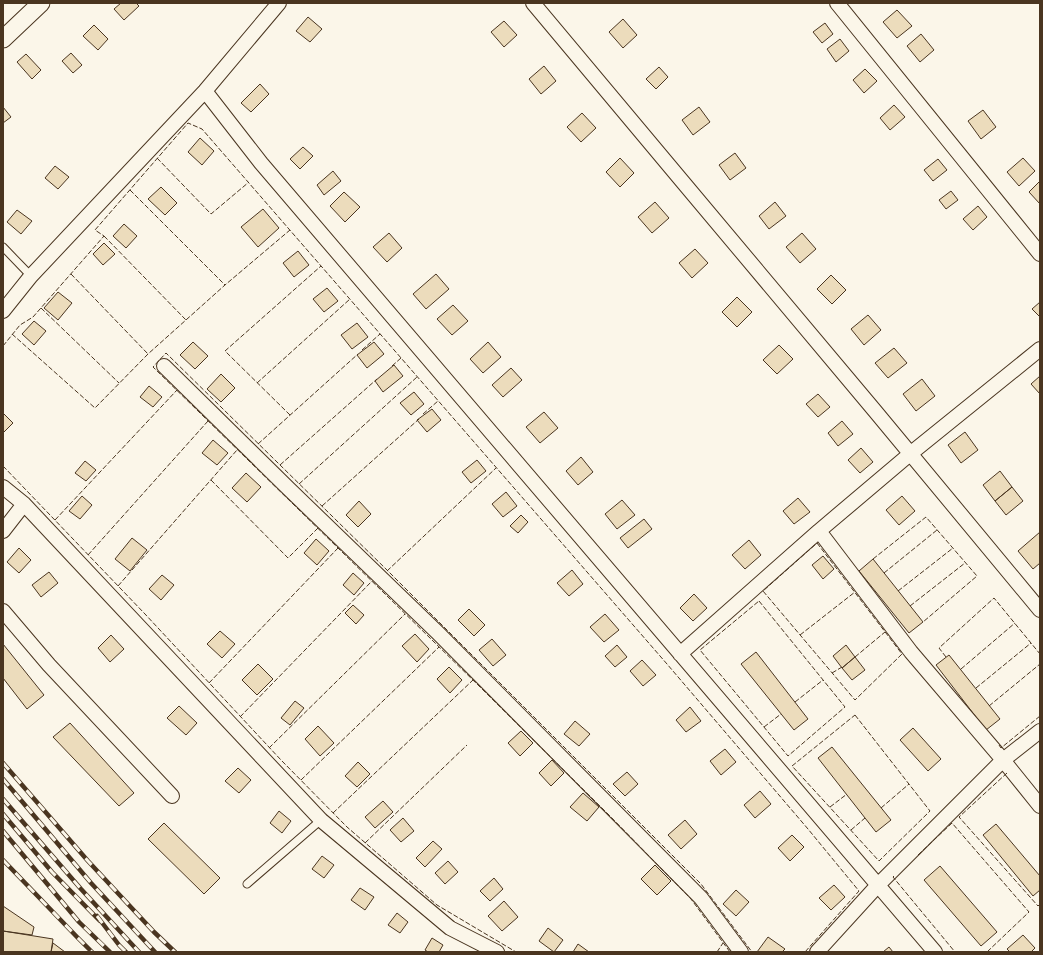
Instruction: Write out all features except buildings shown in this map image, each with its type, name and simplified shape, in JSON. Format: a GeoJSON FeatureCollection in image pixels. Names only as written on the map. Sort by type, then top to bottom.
{"type":"FeatureCollection","features":[{"type":"Feature","properties":{"kind":"street"},"geometry":{"type":"LineString","coordinates":[[3,38],[41,3]]}},
{"type":"Feature","properties":{"kind":"street"},"geometry":{"type":"LineString","coordinates":[[3,311],[31,276],[205,91],[279,3]]}},
{"type":"Feature","properties":{"kind":"street"},"geometry":{"type":"LineString","coordinates":[[534,3],[1040,610]]}},
{"type":"Feature","properties":{"kind":"street"},"geometry":{"type":"LineString","coordinates":[[837,3],[1040,254]]}},
{"type":"Feature","properties":{"kind":"street"},"geometry":{"type":"LineString","coordinates":[[205,91],[261,163],[934,952]]}},
{"type":"Feature","properties":{"kind":"street"},"geometry":{"type":"LineString","coordinates":[[680,654],[819,531],[910,454],[1040,349]]}},
{"type":"Feature","properties":{"kind":"street"},"geometry":{"type":"LineString","coordinates":[[164,366],[289,490],[438,633],[701,898],[741,952]]}},
{"type":"Feature","properties":{"kind":"street"},"geometry":{"type":"LineString","coordinates":[[3,487],[24,504],[321,820],[450,928],[497,952]]}},
{"type":"Feature","properties":{"kind":"street"},"geometry":{"type":"LineString","coordinates":[[3,532],[24,504]]}},
{"type":"Feature","properties":{"kind":"street"},"geometry":{"type":"LineString","coordinates":[[819,531],[911,652],[1040,806]]}},
{"type":"Feature","properties":{"kind":"street"},"geometry":{"type":"LineString","coordinates":[[3,611],[49,665],[172,796]]}},
{"type":"Feature","properties":{"kind":"street"},"geometry":{"type":"LineString","coordinates":[[817,952],[878,885],[1003,760],[1040,731]]}},
{"type":"Feature","properties":{"kind":"lane"},"geometry":{"type":"LineString","coordinates":[[3,247],[31,276]]}},
{"type":"Feature","properties":{"kind":"lane"},"geometry":{"type":"LineString","coordinates":[[246,884],[321,820]]}},
{"type":"Feature","properties":{"kind":"railway"},"geometry":{"type":"LineString","coordinates":[[3,763],[88,861],[154,932],[175,952]]}},
{"type":"Feature","properties":{"kind":"railway"},"geometry":{"type":"LineString","coordinates":[[3,779],[91,883],[155,952]]}},
{"type":"Feature","properties":{"kind":"railway"},"geometry":{"type":"LineString","coordinates":[[3,799],[81,889],[139,952]]}},
{"type":"Feature","properties":{"kind":"railway"},"geometry":{"type":"LineString","coordinates":[[3,814],[52,872],[100,921]]}},
{"type":"Feature","properties":{"kind":"railway"},"geometry":{"type":"LineString","coordinates":[[3,831],[79,922],[110,952]]}},
{"type":"Feature","properties":{"kind":"railway"},"geometry":{"type":"LineString","coordinates":[[3,860],[92,952]]}},
{"type":"Feature","properties":{"kind":"railway"},"geometry":{"type":"LineString","coordinates":[[97,916],[126,952]]}},
{"type":"Feature","properties":{"kind":"fence"},"geometry":{"type":"LineString","coordinates":[[3,346],[20,325],[33,317],[104,236],[95,230],[188,123],[202,129],[667,664],[859,891],[805,952]]}},
{"type":"Feature","properties":{"kind":"fence"},"geometry":{"type":"LineString","coordinates":[[157,158],[211,214],[249,182]]}},
{"type":"Feature","properties":{"kind":"fence"},"geometry":{"type":"LineString","coordinates":[[130,190],[225,285]]}},
{"type":"Feature","properties":{"kind":"fence"},"geometry":{"type":"LineString","coordinates":[[12,334],[95,408],[148,354],[225,285],[290,230]]}},
{"type":"Feature","properties":{"kind":"fence"},"geometry":{"type":"LineString","coordinates":[[104,236],[186,320]]}},
{"type":"Feature","properties":{"kind":"fence"},"geometry":{"type":"LineString","coordinates":[[290,415],[225,351],[321,266]]}},
{"type":"Feature","properties":{"kind":"fence"},"geometry":{"type":"LineString","coordinates":[[71,274],[148,354]]}},
{"type":"Feature","properties":{"kind":"fence"},"geometry":{"type":"LineString","coordinates":[[257,383],[350,299]]}},
{"type":"Feature","properties":{"kind":"fence"},"geometry":{"type":"LineString","coordinates":[[41,308],[119,383]]}},
{"type":"Feature","properties":{"kind":"fence"},"geometry":{"type":"LineString","coordinates":[[362,350],[380,334]]}},
{"type":"Feature","properties":{"kind":"fence"},"geometry":{"type":"LineString","coordinates":[[730,952],[691,899],[609,815],[153,367],[166,353],[389,572],[701,884],[752,952]]}},
{"type":"Feature","properties":{"kind":"fence"},"geometry":{"type":"LineString","coordinates":[[258,444],[358,354]]}},
{"type":"Feature","properties":{"kind":"fence"},"geometry":{"type":"LineString","coordinates":[[392,366],[401,358]]}},
{"type":"Feature","properties":{"kind":"fence"},"geometry":{"type":"LineString","coordinates":[[299,484],[417,377]]}},
{"type":"Feature","properties":{"kind":"fence"},"geometry":{"type":"LineString","coordinates":[[280,465],[377,379]]}},
{"type":"Feature","properties":{"kind":"fence"},"geometry":{"type":"LineString","coordinates":[[55,520],[177,390]]}},
{"type":"Feature","properties":{"kind":"fence"},"geometry":{"type":"LineString","coordinates":[[423,414],[438,401]]}},
{"type":"Feature","properties":{"kind":"fence"},"geometry":{"type":"LineString","coordinates":[[322,506],[419,419]]}},
{"type":"Feature","properties":{"kind":"fence"},"geometry":{"type":"LineString","coordinates":[[88,555],[208,421]]}},
{"type":"Feature","properties":{"kind":"fence"},"geometry":{"type":"LineString","coordinates":[[118,586],[237,450]]}},
{"type":"Feature","properties":{"kind":"fence"},"geometry":{"type":"LineString","coordinates":[[3,466],[145,614],[281,760],[347,827],[437,905],[516,952]]}},
{"type":"Feature","properties":{"kind":"fence"},"geometry":{"type":"LineString","coordinates":[[387,571],[496,468]]}},
{"type":"Feature","properties":{"kind":"fence"},"geometry":{"type":"LineString","coordinates":[[211,480],[288,558],[318,528]]}},
{"type":"Feature","properties":{"kind":"fence"},"geometry":{"type":"LineString","coordinates":[[873,559],[926,517],[977,576],[923,622]]}},
{"type":"Feature","properties":{"kind":"fence"},"geometry":{"type":"LineString","coordinates":[[884,573],[937,530]]}},
{"type":"Feature","properties":{"kind":"fence"},"geometry":{"type":"LineString","coordinates":[[817,543],[902,654],[855,700],[763,591],[817,543]]}},
{"type":"Feature","properties":{"kind":"fence"},"geometry":{"type":"LineString","coordinates":[[209,683],[338,548]]}},
{"type":"Feature","properties":{"kind":"fence"},"geometry":{"type":"LineString","coordinates":[[898,591],[953,548]]}},
{"type":"Feature","properties":{"kind":"fence"},"geometry":{"type":"LineString","coordinates":[[910,606],[965,563]]}},
{"type":"Feature","properties":{"kind":"fence"},"geometry":{"type":"LineString","coordinates":[[240,717],[372,581]]}},
{"type":"Feature","properties":{"kind":"fence"},"geometry":{"type":"LineString","coordinates":[[800,635],[855,592]]}},
{"type":"Feature","properties":{"kind":"fence"},"geometry":{"type":"LineString","coordinates":[[946,657],[939,648],[994,598],[1040,654]]}},
{"type":"Feature","properties":{"kind":"fence"},"geometry":{"type":"LineString","coordinates":[[759,601],[845,707],[788,756],[700,650],[759,601]]}},
{"type":"Feature","properties":{"kind":"fence"},"geometry":{"type":"LineString","coordinates":[[269,748],[405,614]]}},
{"type":"Feature","properties":{"kind":"fence"},"geometry":{"type":"LineString","coordinates":[[961,669],[1015,623]]}},
{"type":"Feature","properties":{"kind":"fence"},"geometry":{"type":"LineString","coordinates":[[855,657],[885,632]]}},
{"type":"Feature","properties":{"kind":"fence"},"geometry":{"type":"LineString","coordinates":[[976,688],[1031,643]]}},
{"type":"Feature","properties":{"kind":"fence"},"geometry":{"type":"LineString","coordinates":[[301,780],[439,647]]}},
{"type":"Feature","properties":{"kind":"fence"},"geometry":{"type":"LineString","coordinates":[[989,706],[1040,664]]}},
{"type":"Feature","properties":{"kind":"fence"},"geometry":{"type":"LineString","coordinates":[[832,673],[842,667]]}},
{"type":"Feature","properties":{"kind":"fence"},"geometry":{"type":"LineString","coordinates":[[333,813],[473,680]]}},
{"type":"Feature","properties":{"kind":"fence"},"geometry":{"type":"LineString","coordinates":[[795,702],[823,680]]}},
{"type":"Feature","properties":{"kind":"fence"},"geometry":{"type":"LineString","coordinates":[[764,727],[781,714]]}},
{"type":"Feature","properties":{"kind":"fence"},"geometry":{"type":"LineString","coordinates":[[855,715],[930,811],[879,861],[792,766],[855,715]]}},
{"type":"Feature","properties":{"kind":"fence"},"geometry":{"type":"LineString","coordinates":[[999,745],[1001,748],[1040,716]]}},
{"type":"Feature","properties":{"kind":"fence"},"geometry":{"type":"LineString","coordinates":[[365,843],[467,745]]}},
{"type":"Feature","properties":{"kind":"fence"},"geometry":{"type":"LineString","coordinates":[[1007,773],[959,817],[1038,906],[1040,904]]}},
{"type":"Feature","properties":{"kind":"fence"},"geometry":{"type":"LineString","coordinates":[[881,808],[909,784]]}},
{"type":"Feature","properties":{"kind":"fence"},"geometry":{"type":"LineString","coordinates":[[830,807],[847,794]]}},
{"type":"Feature","properties":{"kind":"fence"},"geometry":{"type":"LineString","coordinates":[[851,830],[865,818]]}},
{"type":"Feature","properties":{"kind":"fence"},"geometry":{"type":"LineString","coordinates":[[918,855],[952,823],[1029,912],[987,952]]}},
{"type":"Feature","properties":{"kind":"fence"},"geometry":{"type":"LineString","coordinates":[[894,876],[893,877],[955,952]]}},
{"type":"Feature","properties":{"kind":"fence"},"geometry":{"type":"LineString","coordinates":[[717,952],[723,943]]}}]}
